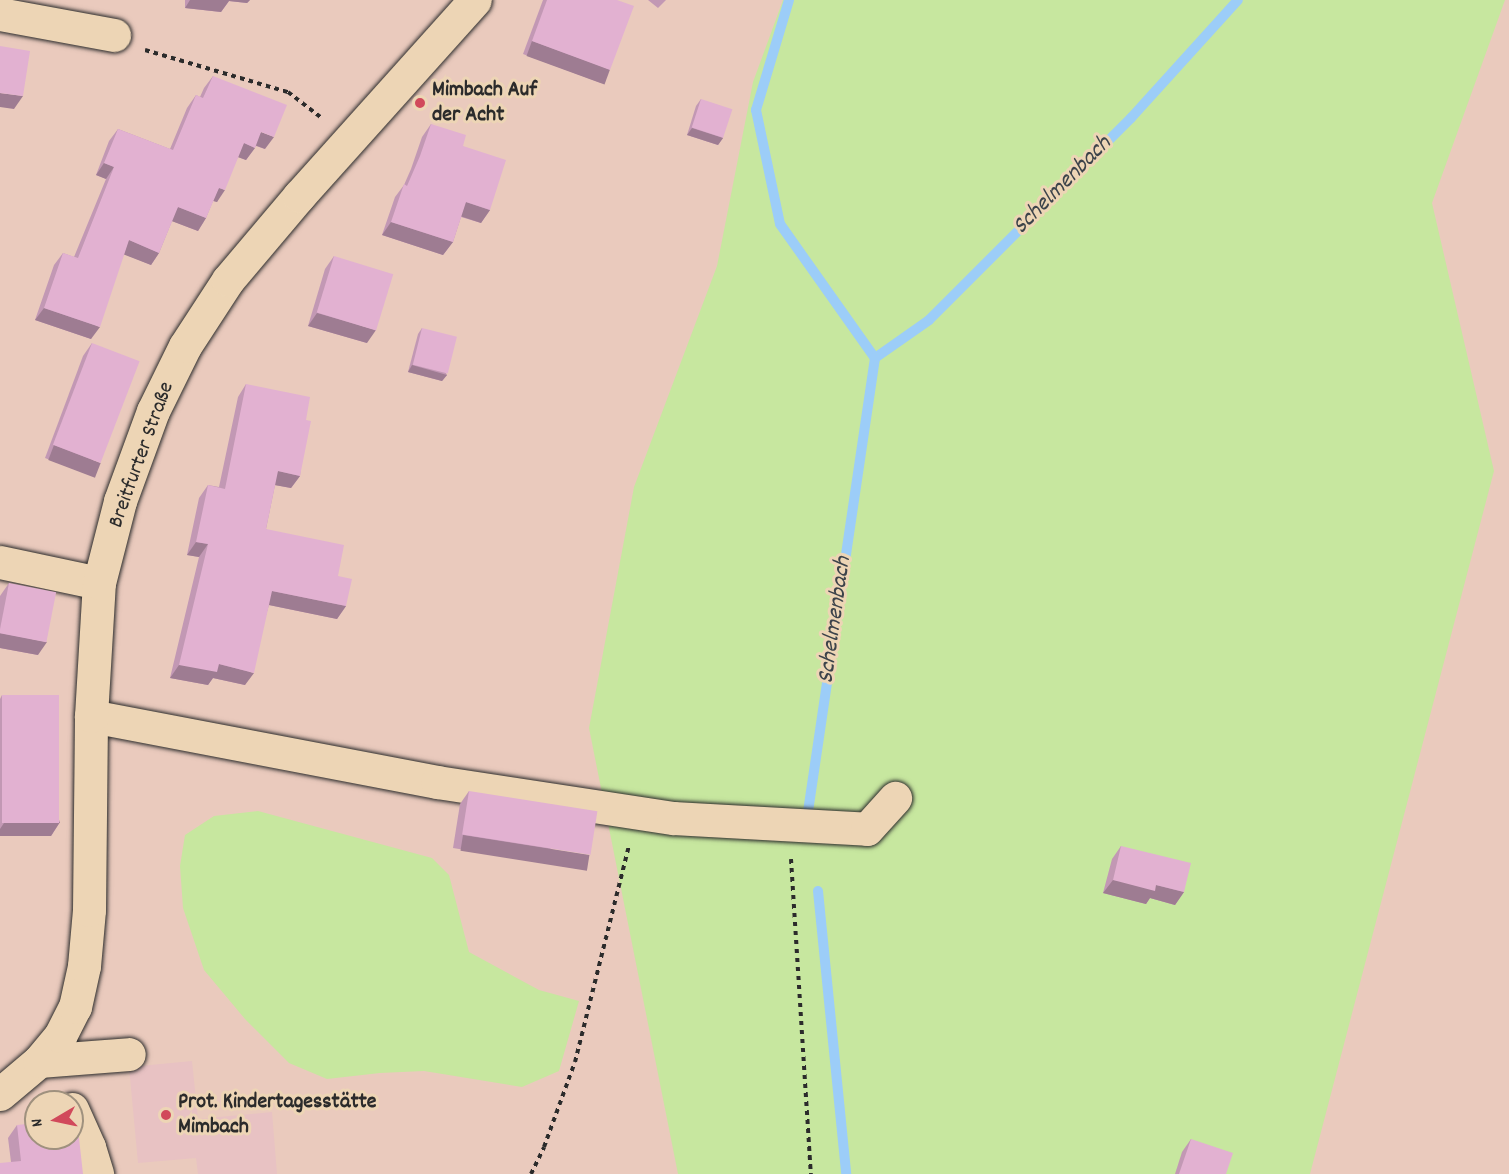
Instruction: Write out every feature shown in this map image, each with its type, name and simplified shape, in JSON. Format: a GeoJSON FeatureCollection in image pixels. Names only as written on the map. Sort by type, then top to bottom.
{"type":"FeatureCollection","features":[{"type":"Feature","properties":{"kind":"main road","name":"Breitfurter Straße"},"geometry":{"type":"LineString","coordinates":[[0,1095],[39,1061],[60,1036],[75,1007],[84,966],[89,910],[91,716],[99,583],[120,501],[153,411],[185,346],[228,280],[475,0]]}},
{"type":"Feature","properties":{"kind":"main road"},"geometry":{"type":"LineString","coordinates":[[0,14],[114,35]]}},
{"type":"Feature","properties":{"kind":"main road"},"geometry":{"type":"LineString","coordinates":[[0,562],[99,583]]}},
{"type":"Feature","properties":{"kind":"main road"},"geometry":{"type":"LineString","coordinates":[[91,716],[437,782],[673,818],[867,829],[895,798]]}},
{"type":"Feature","properties":{"kind":"main road"},"geometry":{"type":"LineString","coordinates":[[39,1061],[129,1054]]}},
{"type":"Feature","properties":{"kind":"main road"},"geometry":{"type":"LineString","coordinates":[[39,1061],[60,1090]]}},
{"type":"Feature","properties":{"kind":"main road"},"geometry":{"type":"LineString","coordinates":[[84,1136],[97,1174]]}},
{"type":"Feature","properties":{"kind":"path"},"geometry":{"type":"LineString","coordinates":[[114,35],[129,45],[288,93],[350,139]]}},
{"type":"Feature","properties":{"kind":"path"},"geometry":{"type":"LineString","coordinates":[[531,1174],[544,1147],[575,1062],[637,813]]}},
{"type":"Feature","properties":{"kind":"path"},"geometry":{"type":"LineString","coordinates":[[789,825],[811,1174]]}},
{"type":"Feature","properties":{"kind":"shaded area","name":"Prot. Kindertagesstätte Mimbach"},"geometry":{"type":"Polygon","coordinates":[[[192,1061],[198,1119],[272,1112],[277,1174],[198,1174],[196,1158],[138,1163],[129,1067],[192,1061]]]}},
{"type":"Feature","properties":{"kind":"green space"},"geometry":{"type":"Polygon","coordinates":[[[783,0],[1505,0],[1432,203],[1494,471],[1310,1174],[678,1174],[589,728],[634,487],[717,266],[753,82],[783,0]]]}},
{"type":"Feature","properties":{"kind":"green space"},"geometry":{"type":"Polygon","coordinates":[[[258,811],[432,858],[449,875],[469,952],[539,990],[579,1001],[559,1071],[522,1087],[424,1071],[327,1079],[289,1063],[245,1019],[204,970],[183,908],[180,866],[185,835],[214,816],[258,811]]]}},
{"type":"Feature","properties":{"kind":"building"},"geometry":{"type":"Polygon","coordinates":[[[547,0],[617,0],[634,6],[610,70],[532,41],[547,0]]]}},
{"type":"Feature","properties":{"kind":"building"},"geometry":{"type":"Polygon","coordinates":[[[0,46],[30,51],[23,96],[0,93],[0,46]]]}},
{"type":"Feature","properties":{"kind":"building"},"geometry":{"type":"Polygon","coordinates":[[[213,76],[287,105],[274,137],[261,132],[255,148],[244,143],[225,190],[219,188],[206,218],[178,207],[159,253],[129,240],[100,327],[44,308],[63,253],[78,258],[114,167],[104,163],[118,129],[173,150],[196,95],[203,98],[213,76]]]}},
{"type":"Feature","properties":{"kind":"building"},"geometry":{"type":"Polygon","coordinates":[[[701,99],[732,109],[723,138],[692,128],[701,99]]]}},
{"type":"Feature","properties":{"kind":"building"},"geometry":{"type":"Polygon","coordinates":[[[431,124],[466,135],[463,146],[506,160],[490,210],[466,202],[453,242],[391,222],[404,184],[407,186],[431,124]]]}},
{"type":"Feature","properties":{"kind":"building"},"geometry":{"type":"Polygon","coordinates":[[[334,256],[393,274],[376,331],[317,312],[334,256]]]}},
{"type":"Feature","properties":{"kind":"building"},"geometry":{"type":"Polygon","coordinates":[[[422,328],[457,337],[448,374],[413,365],[422,328]]]}},
{"type":"Feature","properties":{"kind":"building"},"geometry":{"type":"Polygon","coordinates":[[[92,343],[140,361],[101,463],[53,445],[92,343]]]}},
{"type":"Feature","properties":{"kind":"building"},"geometry":{"type":"Polygon","coordinates":[[[246,384],[310,397],[306,420],[311,421],[300,476],[278,471],[266,529],[344,545],[338,576],[352,579],[346,606],[272,591],[254,673],[219,664],[217,672],[179,665],[208,544],[196,542],[208,485],[225,489],[246,384]]]}},
{"type":"Feature","properties":{"kind":"building"},"geometry":{"type":"Polygon","coordinates":[[[9,583],[56,592],[46,642],[0,633],[9,583]]]}},
{"type":"Feature","properties":{"kind":"building"},"geometry":{"type":"Polygon","coordinates":[[[2,695],[59,695],[59,823],[2,823],[2,695]]]}},
{"type":"Feature","properties":{"kind":"building"},"geometry":{"type":"Polygon","coordinates":[[[469,791],[597,811],[591,855],[462,834],[469,791]]]}},
{"type":"Feature","properties":{"kind":"building"},"geometry":{"type":"Polygon","coordinates":[[[1121,846],[1191,863],[1184,892],[1156,885],[1155,891],[1113,880],[1121,846]]]}},
{"type":"Feature","properties":{"kind":"building"},"geometry":{"type":"Polygon","coordinates":[[[24,1124],[24,1150],[80,1150],[83,1174],[0,1174],[0,1163],[21,1161],[17,1125],[24,1124]]]}},
{"type":"Feature","properties":{"kind":"building"},"geometry":{"type":"Polygon","coordinates":[[[1191,1139],[1233,1153],[1226,1174],[1179,1174],[1191,1139]]]}},
{"type":"Feature","properties":{"kind":"waterway","name":"Schelmenbach"},"geometry":{"type":"LineString","coordinates":[[789,0],[756,110],[780,224],[875,358],[808,811]]}},
{"type":"Feature","properties":{"kind":"waterway","name":"Schelmenbach"},"geometry":{"type":"LineString","coordinates":[[875,358],[929,320],[1131,118],[1238,0]]}},
{"type":"Feature","properties":{"kind":"waterway","name":"Schelmenbach"},"geometry":{"type":"LineString","coordinates":[[818,891],[846,1174]]}},
{"type":"Feature","properties":{"kind":"place","name":"Mimbach Auf der Acht"},"geometry":{"type":"Point","coordinates":[420,103]}},
{"type":"Feature","properties":{"kind":"place","name":"Prot. Kindertagesstätte Mimbach"},"geometry":{"type":"Point","coordinates":[166,1115]}}]}
